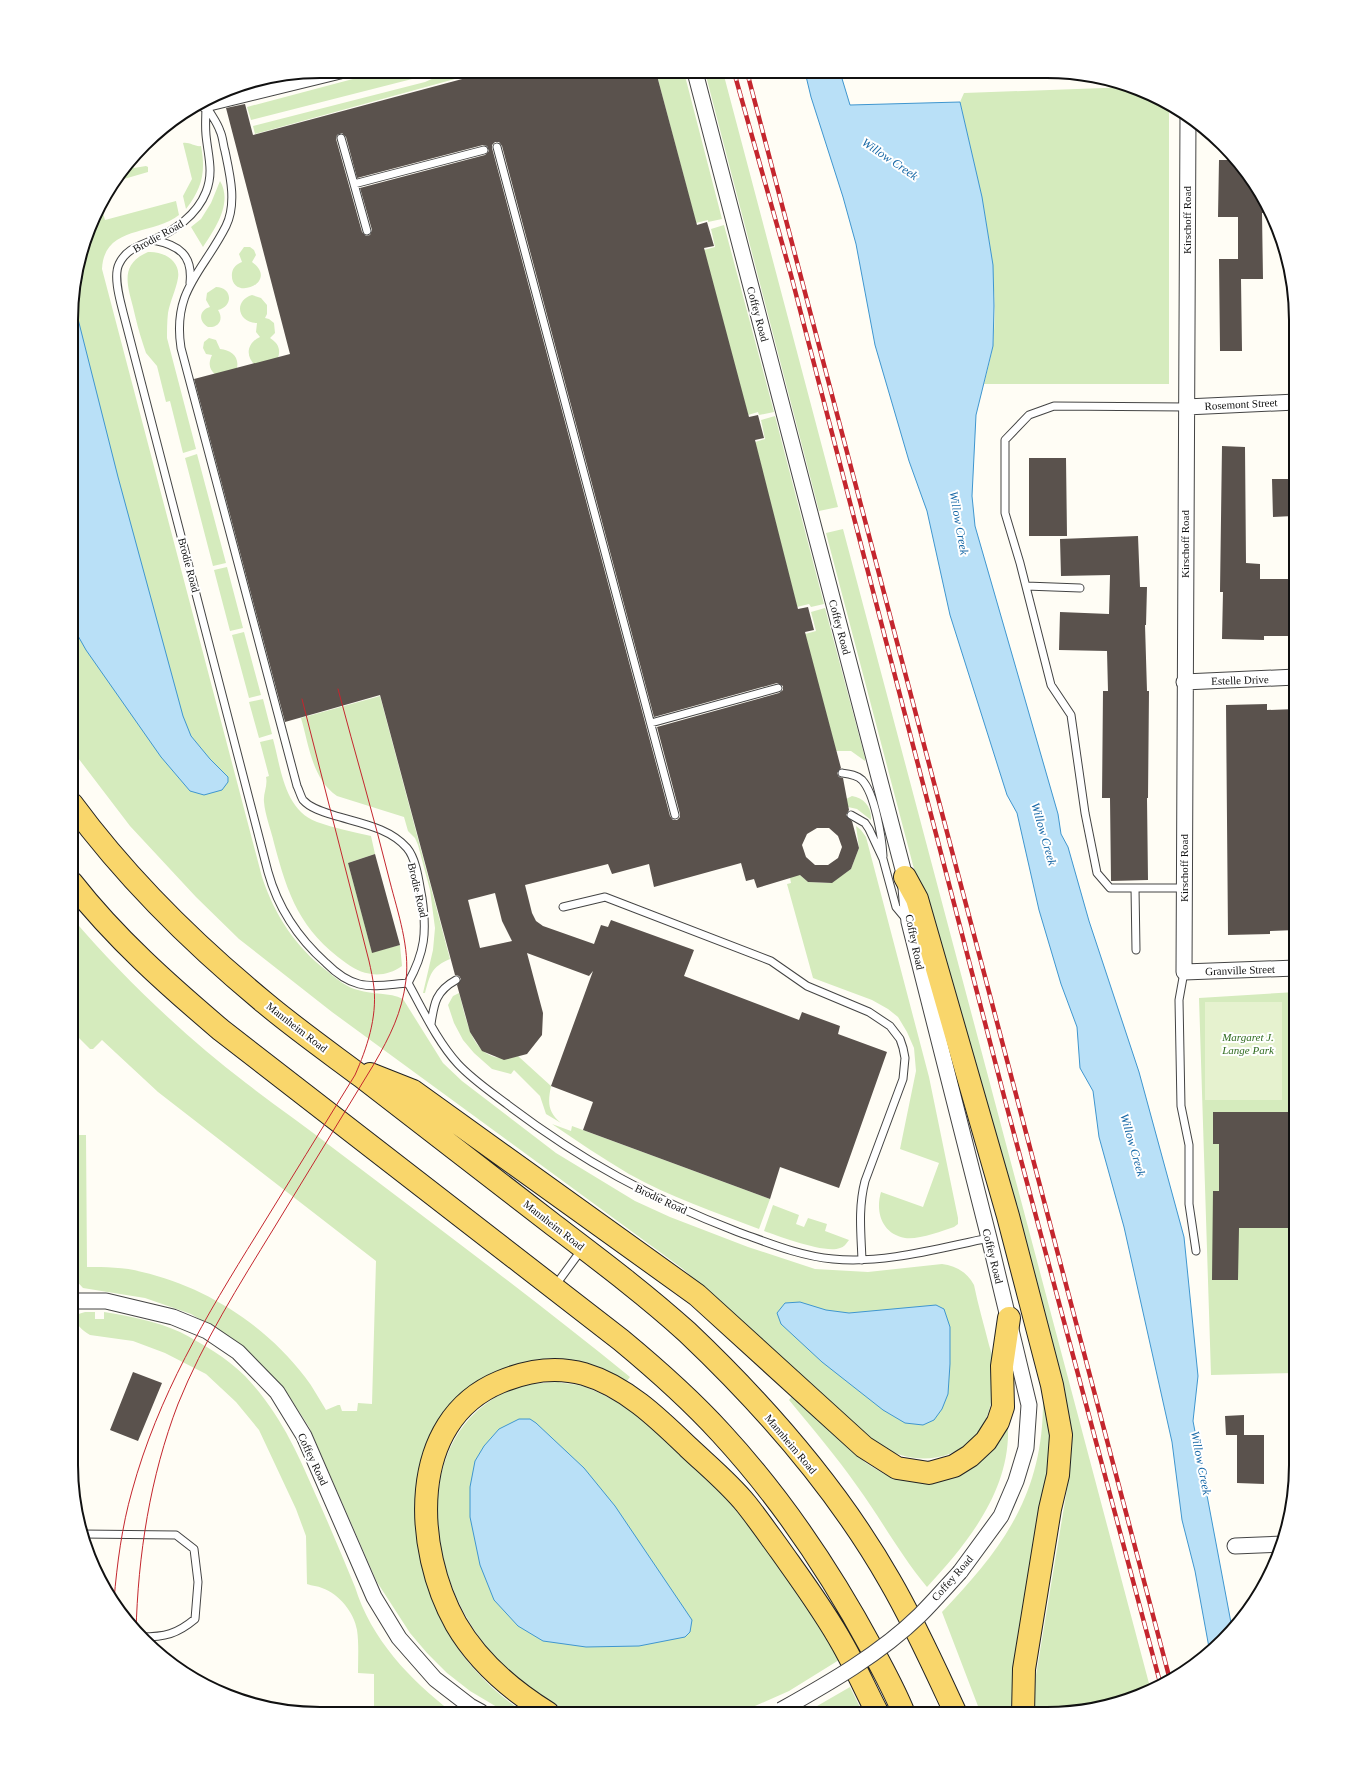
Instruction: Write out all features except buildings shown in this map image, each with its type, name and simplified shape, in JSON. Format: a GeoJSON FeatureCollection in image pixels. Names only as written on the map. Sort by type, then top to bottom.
{"type":"FeatureCollection","features":[{"type":"Feature","properties":{"kind":"main road","name":"Mannheim Road"},"geometry":{"type":"LineString","coordinates":[[78,811],[140,886],[188,934],[264,1002],[621,1277],[684,1330],[746,1391],[814,1470],[856,1526],[889,1578],[922,1639],[953,1707]]}},
{"type":"Feature","properties":{"kind":"main road"},"geometry":{"type":"LineString","coordinates":[[905,877],[917,899],[1008,1216],[1052,1385],[1061,1435],[1058,1475],[1050,1509],[1024,1669],[1023,1707]]}},
{"type":"Feature","properties":{"kind":"main road"},"geometry":{"type":"LineString","coordinates":[[78,890],[133,950],[179,994],[221,1030],[555,1287],[621,1340],[671,1383],[721,1433],[770,1492],[810,1546],[856,1618],[901,1707]]}},
{"type":"Feature","properties":{"kind":"main road"},"geometry":{"type":"LineString","coordinates":[[346,1065],[413,1091],[697,1295],[864,1447],[897,1468],[929,1473],[954,1466],[970,1456],[986,1441],[998,1422],[1003,1407],[1002,1366],[1009,1318]]}},
{"type":"Feature","properties":{"kind":"main road"},"geometry":{"type":"LineString","coordinates":[[539,1707],[522,1696],[498,1676],[478,1654],[457,1625],[444,1599],[435,1572],[429,1544],[426,1510],[430,1468],[437,1445],[447,1426],[461,1410],[476,1395],[491,1386],[518,1374],[552,1370],[583,1373],[612,1385],[658,1417],[745,1502],[811,1593],[843,1644],[874,1707]]}},
{"type":"Feature","properties":{"kind":"street","name":"Coffey Road"},"geometry":{"type":"LineString","coordinates":[[697,78],[905,877],[909,922],[1009,1318],[1029,1406],[1026,1448],[1016,1481],[1001,1516],[960,1572],[919,1616],[881,1648],[828,1683],[786,1707]]}},
{"type":"Feature","properties":{"kind":"street"},"geometry":{"type":"LineString","coordinates":[[214,103],[299,79]]}},
{"type":"Feature","properties":{"kind":"street","name":"Kirschoff Road"},"geometry":{"type":"LineString","coordinates":[[1184,972],[1183,888],[1186,407],[1191,126]]}},
{"type":"Feature","properties":{"kind":"street","name":"Rosemont Street"},"geometry":{"type":"LineString","coordinates":[[1186,407],[1289,402]]}},
{"type":"Feature","properties":{"kind":"street","name":"Estelle Drive"},"geometry":{"type":"LineString","coordinates":[[1184,682],[1289,677]]}},
{"type":"Feature","properties":{"kind":"street","name":"Granville Street"},"geometry":{"type":"LineString","coordinates":[[1184,972],[1289,968]]}},
{"type":"Feature","properties":{"kind":"street","name":"Coffey Road"},"geometry":{"type":"LineString","coordinates":[[78,1301],[106,1301],[173,1317],[207,1331],[238,1352],[277,1392],[304,1436],[374,1597],[399,1638],[434,1678],[472,1707]]}},
{"type":"Feature","properties":{"kind":"street"},"geometry":{"type":"LineString","coordinates":[[1235,1546],[1276,1544]]}},
{"type":"Feature","properties":{"kind":"lane","name":"Brodie Road"},"geometry":{"type":"LineString","coordinates":[[205,107],[206,135],[211,174],[206,193],[198,207],[186,221],[153,240],[140,244],[126,254],[118,265],[118,293],[271,883],[278,901],[302,940],[332,969],[354,982],[371,986],[408,982]]}},
{"type":"Feature","properties":{"kind":"lane","name":"Brodie Road"},"geometry":{"type":"LineString","coordinates":[[206,107],[220,131],[232,182],[230,209],[226,225],[190,285],[183,300],[179,322],[181,348],[303,800],[316,809],[392,835],[408,849],[415,866],[426,924],[421,955],[408,982]]}},
{"type":"Feature","properties":{"kind":"lane"},"geometry":{"type":"LineString","coordinates":[[341,138],[367,231]]}},
{"type":"Feature","properties":{"kind":"lane"},"geometry":{"type":"LineString","coordinates":[[497,147],[675,814]]}},
{"type":"Feature","properties":{"kind":"lane"},"geometry":{"type":"LineString","coordinates":[[354,184],[484,150]]}},
{"type":"Feature","properties":{"kind":"lane"},"geometry":{"type":"LineString","coordinates":[[153,240],[166,243],[179,249],[188,259],[191,270],[190,285]]}},
{"type":"Feature","properties":{"kind":"lane"},"geometry":{"type":"LineString","coordinates":[[1183,888],[1110,888],[1098,873],[1085,813],[1071,715],[1051,685],[1026,586],[1005,513],[1005,440],[1029,415],[1054,406],[1186,407]]}},
{"type":"Feature","properties":{"kind":"lane"},"geometry":{"type":"LineString","coordinates":[[1026,586],[1080,588]]}},
{"type":"Feature","properties":{"kind":"lane"},"geometry":{"type":"LineString","coordinates":[[651,722],[778,688]]}},
{"type":"Feature","properties":{"kind":"lane"},"geometry":{"type":"LineString","coordinates":[[842,773],[852,774],[862,780],[868,788],[872,798],[882,839],[883,859]]}},
{"type":"Feature","properties":{"kind":"lane"},"geometry":{"type":"LineString","coordinates":[[851,815],[865,823],[869,829],[883,859],[896,906],[909,922]]}},
{"type":"Feature","properties":{"kind":"lane"},"geometry":{"type":"LineString","coordinates":[[1135,888],[1136,950]]}},
{"type":"Feature","properties":{"kind":"lane"},"geometry":{"type":"LineString","coordinates":[[563,906],[605,897],[771,961],[806,986],[880,1018],[896,1033],[906,1058],[905,1069],[903,1079],[864,1181],[861,1194],[860,1208],[862,1260]]}},
{"type":"Feature","properties":{"kind":"lane"},"geometry":{"type":"LineString","coordinates":[[1184,972],[1179,1000],[1181,1106],[1189,1146],[1189,1204],[1196,1251]]}},
{"type":"Feature","properties":{"kind":"lane"},"geometry":{"type":"LineString","coordinates":[[431,1024],[433,1005],[441,991],[456,980]]}},
{"type":"Feature","properties":{"kind":"lane","name":"Brodie Road"},"geometry":{"type":"LineString","coordinates":[[408,982],[442,1043],[458,1064],[474,1079],[587,1161],[670,1204],[786,1249],[812,1256],[862,1260],[897,1256],[989,1238]]}},
{"type":"Feature","properties":{"kind":"lane"},"geometry":{"type":"LineString","coordinates":[[555,1287],[583,1248]]}},
{"type":"Feature","properties":{"kind":"lane"},"geometry":{"type":"LineString","coordinates":[[88,1534],[176,1535],[194,1549],[198,1582],[194,1619],[181,1630],[156,1637],[150,1637]]}},
{"type":"Feature","properties":{"kind":"green space"},"geometry":{"type":"Polygon","coordinates":[[[357,78],[416,78],[251,120],[247,107],[357,78]]]}},
{"type":"Feature","properties":{"kind":"green space"},"geometry":{"type":"Polygon","coordinates":[[[434,78],[459,78],[255,134],[253,126],[425,82],[434,78]]]}},
{"type":"Feature","properties":{"kind":"green space"},"geometry":{"type":"Polygon","coordinates":[[[658,78],[686,78],[722,219],[696,223],[658,78]]]}},
{"type":"Feature","properties":{"kind":"green space"},"geometry":{"type":"Polygon","coordinates":[[[707,78],[725,78],[838,507],[819,511],[707,78]]]}},
{"type":"Feature","properties":{"kind":"green space"},"geometry":{"type":"Polygon","coordinates":[[[1114,88],[1139,96],[1169,111],[1169,384],[984,384],[993,345],[995,314],[994,284],[986,223],[960,102],[964,93],[1114,88]]]}},
{"type":"Feature","properties":{"kind":"green space"},"geometry":{"type":"Polygon","coordinates":[[[183,143],[201,146],[203,164],[203,172],[199,187],[186,209],[183,196],[192,179],[183,143]]]}},
{"type":"Feature","properties":{"kind":"green space"},"geometry":{"type":"Polygon","coordinates":[[[133,166],[134,168],[146,166],[148,167],[148,172],[124,179],[133,166]]]}},
{"type":"Feature","properties":{"kind":"green space"},"geometry":{"type":"Polygon","coordinates":[[[220,181],[225,198],[221,216],[203,247],[191,227],[201,219],[211,203],[220,181]]]}},
{"type":"Feature","properties":{"kind":"green space"},"geometry":{"type":"Polygon","coordinates":[[[176,201],[179,215],[168,222],[131,233],[120,238],[111,245],[105,255],[102,269],[262,877],[273,905],[287,929],[305,951],[331,974],[350,987],[369,993],[392,995],[403,999],[443,1063],[462,1081],[556,1153],[635,1201],[670,1217],[748,1247],[815,1269],[868,1272],[942,1264],[961,1270],[974,1285],[995,1368],[989,1411],[980,1429],[968,1443],[954,1452],[937,1457],[918,1458],[899,1454],[879,1446],[683,1269],[332,1012],[239,939],[196,897],[130,826],[78,758],[78,320],[80,289],[86,258],[96,228],[103,213],[105,220],[176,201]]]}},
{"type":"Feature","properties":{"kind":"green space"},"geometry":{"type":"Polygon","coordinates":[[[724,225],[774,412],[759,415],[758,412],[748,415],[704,250],[715,247],[711,229],[724,225]]]}},
{"type":"Feature","properties":{"kind":"green space"},"geometry":{"type":"Polygon","coordinates":[[[244,247],[250,247],[254,250],[256,255],[252,262],[259,270],[261,277],[258,283],[252,287],[245,288],[238,287],[233,282],[232,273],[233,269],[242,262],[239,254],[244,247]]]}},
{"type":"Feature","properties":{"kind":"green space"},"geometry":{"type":"Polygon","coordinates":[[[148,252],[164,255],[177,266],[178,278],[168,313],[167,338],[196,449],[183,453],[170,401],[166,402],[157,366],[146,353],[129,290],[129,269],[133,262],[148,252]]]}},
{"type":"Feature","properties":{"kind":"green space"},"geometry":{"type":"Polygon","coordinates":[[[216,287],[225,290],[228,293],[229,301],[227,305],[218,310],[221,317],[218,324],[208,327],[201,319],[201,316],[206,308],[210,307],[206,300],[207,293],[216,287]]]}},
{"type":"Feature","properties":{"kind":"green space"},"geometry":{"type":"Polygon","coordinates":[[[252,295],[261,298],[267,305],[267,314],[265,318],[274,323],[275,333],[270,338],[277,344],[279,349],[278,358],[255,365],[250,358],[249,350],[252,343],[260,337],[256,332],[257,323],[246,319],[242,316],[240,311],[242,302],[252,295]]]}},
{"type":"Feature","properties":{"kind":"green space"},"geometry":{"type":"Polygon","coordinates":[[[209,338],[216,340],[220,349],[232,353],[237,362],[236,371],[216,375],[212,371],[210,361],[212,355],[206,354],[203,348],[204,342],[209,338]]]}},
{"type":"Feature","properties":{"kind":"green space"},"geometry":{"type":"Polygon","coordinates":[[[775,416],[824,604],[811,607],[809,604],[797,607],[755,442],[765,439],[761,420],[775,416]]]}},
{"type":"Feature","properties":{"kind":"green space"},"geometry":{"type":"Polygon","coordinates":[[[197,454],[226,563],[213,566],[185,458],[197,454]]]}},
{"type":"Feature","properties":{"kind":"green space"},"geometry":{"type":"Polygon","coordinates":[[[843,529],[1149,1684],[1109,1699],[1078,1705],[1034,1707],[1035,1681],[1068,1483],[1070,1444],[936,953],[826,533],[843,529]]]}},
{"type":"Feature","properties":{"kind":"green space"},"geometry":{"type":"Polygon","coordinates":[[[227,567],[243,628],[230,631],[214,570],[227,567]]]}},
{"type":"Feature","properties":{"kind":"green space"},"geometry":{"type":"Polygon","coordinates":[[[825,608],[865,761],[851,751],[836,751],[805,634],[816,631],[811,612],[825,608]]]}},
{"type":"Feature","properties":{"kind":"green space"},"geometry":{"type":"Polygon","coordinates":[[[244,632],[261,695],[249,698],[232,635],[244,632]]]}},
{"type":"Feature","properties":{"kind":"green space"},"geometry":{"type":"Polygon","coordinates":[[[380,696],[450,959],[439,965],[432,972],[425,993],[423,993],[433,950],[435,928],[430,890],[415,838],[408,831],[404,817],[337,796],[329,789],[322,780],[313,761],[301,718],[380,696]]]}},
{"type":"Feature","properties":{"kind":"green space"},"geometry":{"type":"Polygon","coordinates":[[[263,699],[272,734],[259,738],[249,702],[263,699]]]}},
{"type":"Feature","properties":{"kind":"green space"},"geometry":{"type":"Polygon","coordinates":[[[273,739],[286,787],[297,808],[306,816],[317,822],[371,836],[375,854],[348,863],[372,952],[400,945],[402,966],[395,970],[381,974],[366,973],[359,971],[346,963],[330,951],[317,938],[298,910],[291,896],[279,862],[265,807],[264,799],[266,777],[269,776],[260,742],[273,739]]]}},
{"type":"Feature","properties":{"kind":"green space"},"geometry":{"type":"Polygon","coordinates":[[[852,796],[864,801],[869,807],[871,820],[857,809],[848,807],[846,799],[852,796]]]}},
{"type":"Feature","properties":{"kind":"green space"},"geometry":{"type":"Polygon","coordinates":[[[856,826],[866,837],[929,1077],[958,1218],[958,1224],[954,1227],[916,1238],[905,1238],[897,1236],[891,1232],[882,1221],[879,1207],[881,1192],[923,1207],[939,1163],[900,1149],[916,1071],[914,1048],[898,1017],[888,1009],[872,1000],[813,978],[787,884],[791,883],[788,868],[791,867],[808,882],[831,883],[851,869],[859,848],[856,826]]]}},
{"type":"Feature","properties":{"kind":"green space"},"geometry":{"type":"Polygon","coordinates":[[[78,925],[154,1005],[222,1064],[483,1261],[630,1377],[626,1382],[582,1363],[555,1358],[534,1360],[493,1373],[459,1395],[435,1425],[421,1461],[415,1500],[417,1540],[426,1580],[440,1617],[459,1650],[473,1668],[516,1707],[497,1707],[470,1691],[447,1673],[410,1633],[377,1582],[309,1427],[284,1388],[253,1356],[236,1341],[191,1314],[145,1298],[83,1288],[78,1283],[78,1135],[86,1135],[87,1267],[108,1267],[135,1270],[165,1278],[211,1298],[232,1310],[272,1341],[305,1377],[326,1410],[340,1405],[342,1411],[357,1411],[358,1403],[372,1404],[376,1261],[158,1092],[102,1040],[93,1049],[90,1049],[78,1037],[78,925]]]}},
{"type":"Feature","properties":{"kind":"green space","name":"Margaret J. Lange Park"},"geometry":{"type":"Polygon","coordinates":[[[1289,992],[1289,1373],[1211,1375],[1199,998],[1289,992]]]}},
{"type":"Feature","properties":{"kind":"green space"},"geometry":{"type":"Polygon","coordinates":[[[459,993],[470,1030],[475,1041],[482,1050],[491,1056],[503,1058],[518,1056],[551,1086],[549,1102],[551,1110],[556,1119],[561,1123],[546,1114],[540,1096],[514,1070],[511,1074],[492,1069],[474,1053],[463,1040],[454,1023],[448,1005],[453,996],[459,993]]]}},
{"type":"Feature","properties":{"kind":"green space"},"geometry":{"type":"Polygon","coordinates":[[[1205,1002],[1282,1002],[1282,1100],[1205,1100],[1205,1002]]]}},
{"type":"Feature","properties":{"kind":"green space"},"geometry":{"type":"Polygon","coordinates":[[[552,1124],[571,1131],[572,1126],[770,1199],[759,1229],[660,1190],[609,1162],[552,1124]]]}},
{"type":"Feature","properties":{"kind":"green space"},"geometry":{"type":"Polygon","coordinates":[[[773,1205],[799,1215],[796,1224],[804,1227],[808,1218],[827,1224],[825,1231],[849,1240],[841,1248],[824,1249],[802,1244],[764,1231],[773,1205]]]}},
{"type":"Feature","properties":{"kind":"green space"},"geometry":{"type":"Polygon","coordinates":[[[85,1312],[95,1312],[95,1319],[104,1319],[104,1312],[142,1319],[171,1328],[214,1352],[245,1376],[269,1405],[288,1435],[311,1483],[362,1606],[371,1624],[394,1657],[407,1672],[445,1707],[374,1707],[374,1674],[358,1673],[358,1635],[353,1617],[340,1599],[320,1587],[307,1584],[306,1536],[296,1509],[259,1430],[236,1402],[206,1374],[165,1353],[133,1341],[90,1335],[78,1324],[78,1314],[85,1312]]]}},
{"type":"Feature","properties":{"kind":"green space"},"geometry":{"type":"Polygon","coordinates":[[[558,1382],[588,1388],[602,1394],[626,1408],[679,1452],[710,1481],[746,1523],[780,1567],[811,1613],[839,1660],[789,1691],[753,1707],[561,1707],[541,1696],[512,1674],[487,1648],[467,1618],[453,1589],[443,1557],[438,1524],[439,1491],[446,1460],[459,1432],[481,1408],[510,1390],[534,1384],[558,1382]]]}},
{"type":"Feature","properties":{"kind":"green space"},"geometry":{"type":"Polygon","coordinates":[[[793,1395],[866,1463],[884,1474],[905,1481],[929,1482],[995,1446],[1008,1428],[1007,1451],[1002,1473],[994,1495],[971,1534],[957,1553],[927,1587],[908,1563],[849,1475],[789,1400],[793,1395]]]}},
{"type":"Feature","properties":{"kind":"green space"},"geometry":{"type":"Polygon","coordinates":[[[1043,1398],[1053,1440],[1016,1654],[1012,1707],[978,1707],[942,1612],[984,1564],[1002,1540],[1016,1516],[1028,1490],[1036,1462],[1042,1431],[1043,1398]]]}},
{"type":"Feature","properties":{"kind":"green space"},"geometry":{"type":"Polygon","coordinates":[[[850,1687],[860,1707],[815,1707],[850,1687]]]}},
{"type":"Feature","properties":{"kind":"water","name":"Willow Creek"},"geometry":{"type":"Polygon","coordinates":[[[806,78],[842,78],[850,105],[960,102],[982,197],[993,265],[993,346],[976,415],[972,496],[975,526],[1058,814],[1061,834],[1068,847],[1089,921],[1139,1072],[1184,1237],[1198,1376],[1193,1421],[1231,1622],[1208,1645],[1195,1571],[1182,1520],[1172,1442],[1124,1227],[1099,1137],[1093,1091],[1080,1068],[1077,1027],[1061,984],[1039,910],[1017,813],[1007,795],[950,615],[927,511],[909,461],[875,345],[856,244],[843,197],[811,97],[806,78]]]}},
{"type":"Feature","properties":{"kind":"water"},"geometry":{"type":"Polygon","coordinates":[[[78,319],[118,477],[183,716],[191,736],[210,759],[228,777],[228,782],[222,790],[204,795],[190,791],[161,757],[86,650],[78,636],[78,319]]]}},
{"type":"Feature","properties":{"kind":"water"},"geometry":{"type":"Polygon","coordinates":[[[800,1302],[826,1310],[849,1313],[936,1305],[944,1309],[950,1327],[948,1394],[942,1409],[934,1420],[923,1425],[905,1423],[883,1410],[822,1362],[781,1324],[777,1313],[785,1303],[800,1302]]]}},
{"type":"Feature","properties":{"kind":"water"},"geometry":{"type":"Polygon","coordinates":[[[519,1419],[530,1419],[536,1423],[584,1468],[615,1506],[692,1620],[690,1632],[685,1637],[639,1646],[586,1647],[543,1641],[518,1626],[494,1600],[480,1565],[470,1517],[470,1487],[475,1461],[484,1446],[499,1429],[519,1419]]]}},
{"type":"Feature","properties":{"kind":"tram line"},"geometry":{"type":"LineString","coordinates":[[136,1622],[139,1574],[147,1516],[160,1460],[178,1404],[199,1358],[222,1314],[380,1054],[390,1034],[402,1003],[407,968],[405,943],[400,918],[338,689]]}},
{"type":"Feature","properties":{"kind":"tram line"},"geometry":{"type":"LineString","coordinates":[[115,1593],[120,1545],[128,1504],[155,1422],[202,1326],[355,1075],[370,1033],[375,999],[370,964],[302,699]]}},
{"type":"Feature","properties":{"kind":"railway"},"geometry":{"type":"LineString","coordinates":[[736,78],[791,275],[1005,1100],[1159,1679]]}},
{"type":"Feature","properties":{"kind":"railway"},"geometry":{"type":"LineString","coordinates":[[749,78],[1169,1675]]}}]}
